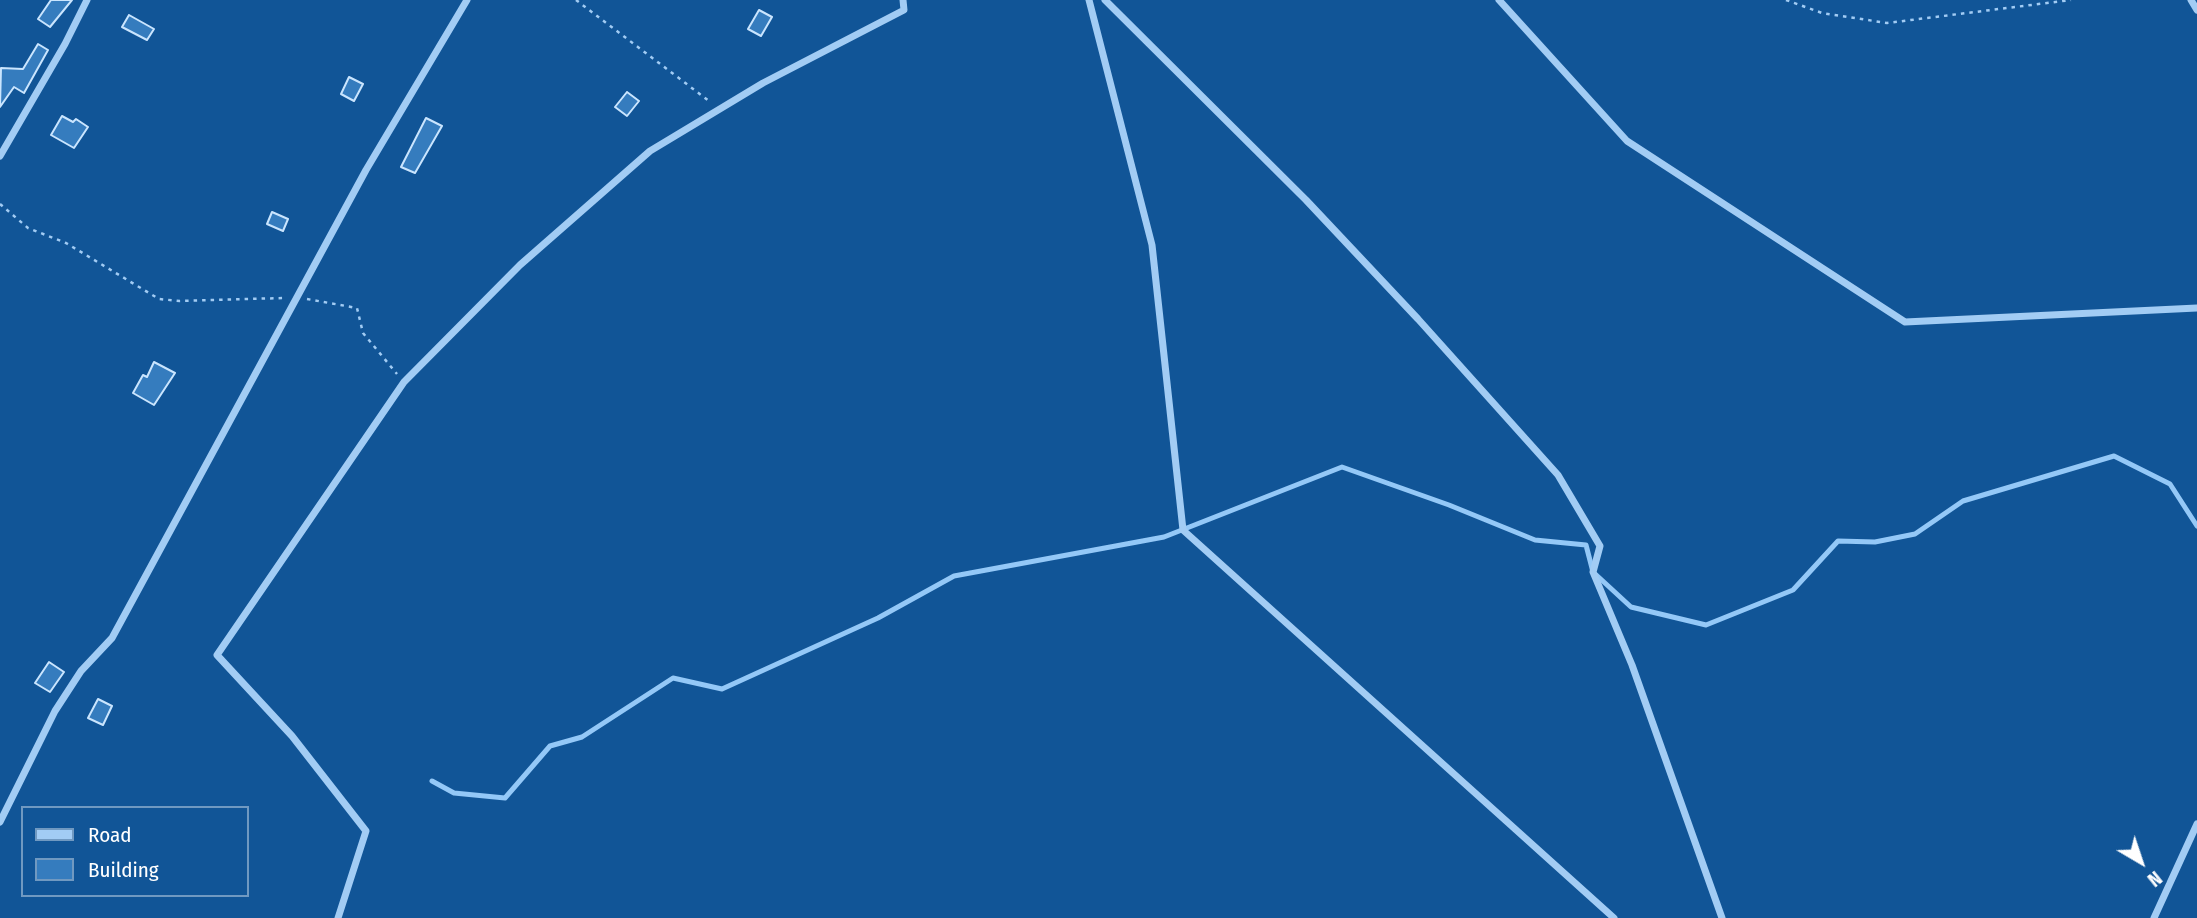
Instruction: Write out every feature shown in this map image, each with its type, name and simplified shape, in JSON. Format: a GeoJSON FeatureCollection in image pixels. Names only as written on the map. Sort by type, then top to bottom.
{"type":"FeatureCollection","features":[{"type":"Feature","properties":{"kind":"street"},"geometry":{"type":"LineString","coordinates":[[0,156],[65,44],[87,0]]}},
{"type":"Feature","properties":{"kind":"street"},"geometry":{"type":"LineString","coordinates":[[0,822],[55,711],[81,671],[113,638],[366,170],[467,0]]}},
{"type":"Feature","properties":{"kind":"street"},"geometry":{"type":"LineString","coordinates":[[338,918],[366,831],[292,736],[217,655],[404,382],[520,265],[650,151],[763,83],[904,10],[903,0]]}},
{"type":"Feature","properties":{"kind":"street"},"geometry":{"type":"LineString","coordinates":[[1089,0],[1152,245],[1183,530],[1614,918]]}},
{"type":"Feature","properties":{"kind":"street"},"geometry":{"type":"LineString","coordinates":[[1105,0],[1306,200],[1558,475],[1600,546],[1593,572],[1632,665],[1722,918]]}},
{"type":"Feature","properties":{"kind":"street"},"geometry":{"type":"LineString","coordinates":[[1499,0],[1628,141],[1905,323],[2197,308]]}},
{"type":"Feature","properties":{"kind":"street"},"geometry":{"type":"LineString","coordinates":[[2191,0],[2197,10]]}},
{"type":"Feature","properties":{"kind":"street"},"geometry":{"type":"LineString","coordinates":[[2154,918],[2197,824]]}},
{"type":"Feature","properties":{"kind":"path"},"geometry":{"type":"LineString","coordinates":[[576,0],[720,109]]}},
{"type":"Feature","properties":{"kind":"path"},"geometry":{"type":"LineString","coordinates":[[1786,0],[1822,13],[1887,23],[2071,0]]}},
{"type":"Feature","properties":{"kind":"path"},"geometry":{"type":"LineString","coordinates":[[0,204],[28,228],[66,243],[159,299],[180,301],[297,298],[357,308],[363,333],[404,382]]}},
{"type":"Feature","properties":{"kind":"building"},"geometry":{"type":"Polygon","coordinates":[[[51,0],[72,0],[50,27],[38,19],[51,0]]]}},
{"type":"Feature","properties":{"kind":"building"},"geometry":{"type":"Polygon","coordinates":[[[759,10],[772,17],[761,36],[748,29],[759,10]]]}},
{"type":"Feature","properties":{"kind":"building"},"geometry":{"type":"Polygon","coordinates":[[[129,15],[154,29],[147,40],[122,27],[129,15]]]}},
{"type":"Feature","properties":{"kind":"building"},"geometry":{"type":"Polygon","coordinates":[[[38,44],[48,50],[24,93],[14,87],[0,107],[1,68],[23,69],[38,44]]]}},
{"type":"Feature","properties":{"kind":"building"},"geometry":{"type":"Polygon","coordinates":[[[349,77],[363,84],[354,101],[341,94],[349,77]]]}},
{"type":"Feature","properties":{"kind":"building"},"geometry":{"type":"Polygon","coordinates":[[[627,92],[639,101],[627,116],[615,107],[627,92]]]}},
{"type":"Feature","properties":{"kind":"building"},"geometry":{"type":"Polygon","coordinates":[[[62,116],[73,122],[76,119],[88,127],[74,148],[51,135],[62,116]]]}},
{"type":"Feature","properties":{"kind":"building"},"geometry":{"type":"Polygon","coordinates":[[[426,118],[442,126],[415,173],[401,167],[426,118]]]}},
{"type":"Feature","properties":{"kind":"building"},"geometry":{"type":"Polygon","coordinates":[[[272,212],[288,219],[283,231],[267,224],[272,212]]]}},
{"type":"Feature","properties":{"kind":"building"},"geometry":{"type":"Polygon","coordinates":[[[154,362],[175,373],[154,405],[133,393],[143,375],[147,377],[154,362]]]}},
{"type":"Feature","properties":{"kind":"building"},"geometry":{"type":"Polygon","coordinates":[[[49,662],[64,672],[50,692],[35,683],[49,662]]]}},
{"type":"Feature","properties":{"kind":"building"},"geometry":{"type":"Polygon","coordinates":[[[98,699],[112,706],[103,725],[88,718],[98,699]]]}},
{"type":"Feature","properties":{"kind":"waterway"},"geometry":{"type":"LineString","coordinates":[[432,781],[454,793],[505,798],[550,746],[582,737],[673,678],[722,689],[878,618],[954,576],[1164,537],[1342,467],[1449,505],[1535,540],[1586,545],[1593,572],[1631,607],[1706,625],[1793,590],[1838,541],[1875,542],[1915,534],[1963,501],[2114,456],[2170,484],[2197,526]]}}]}
